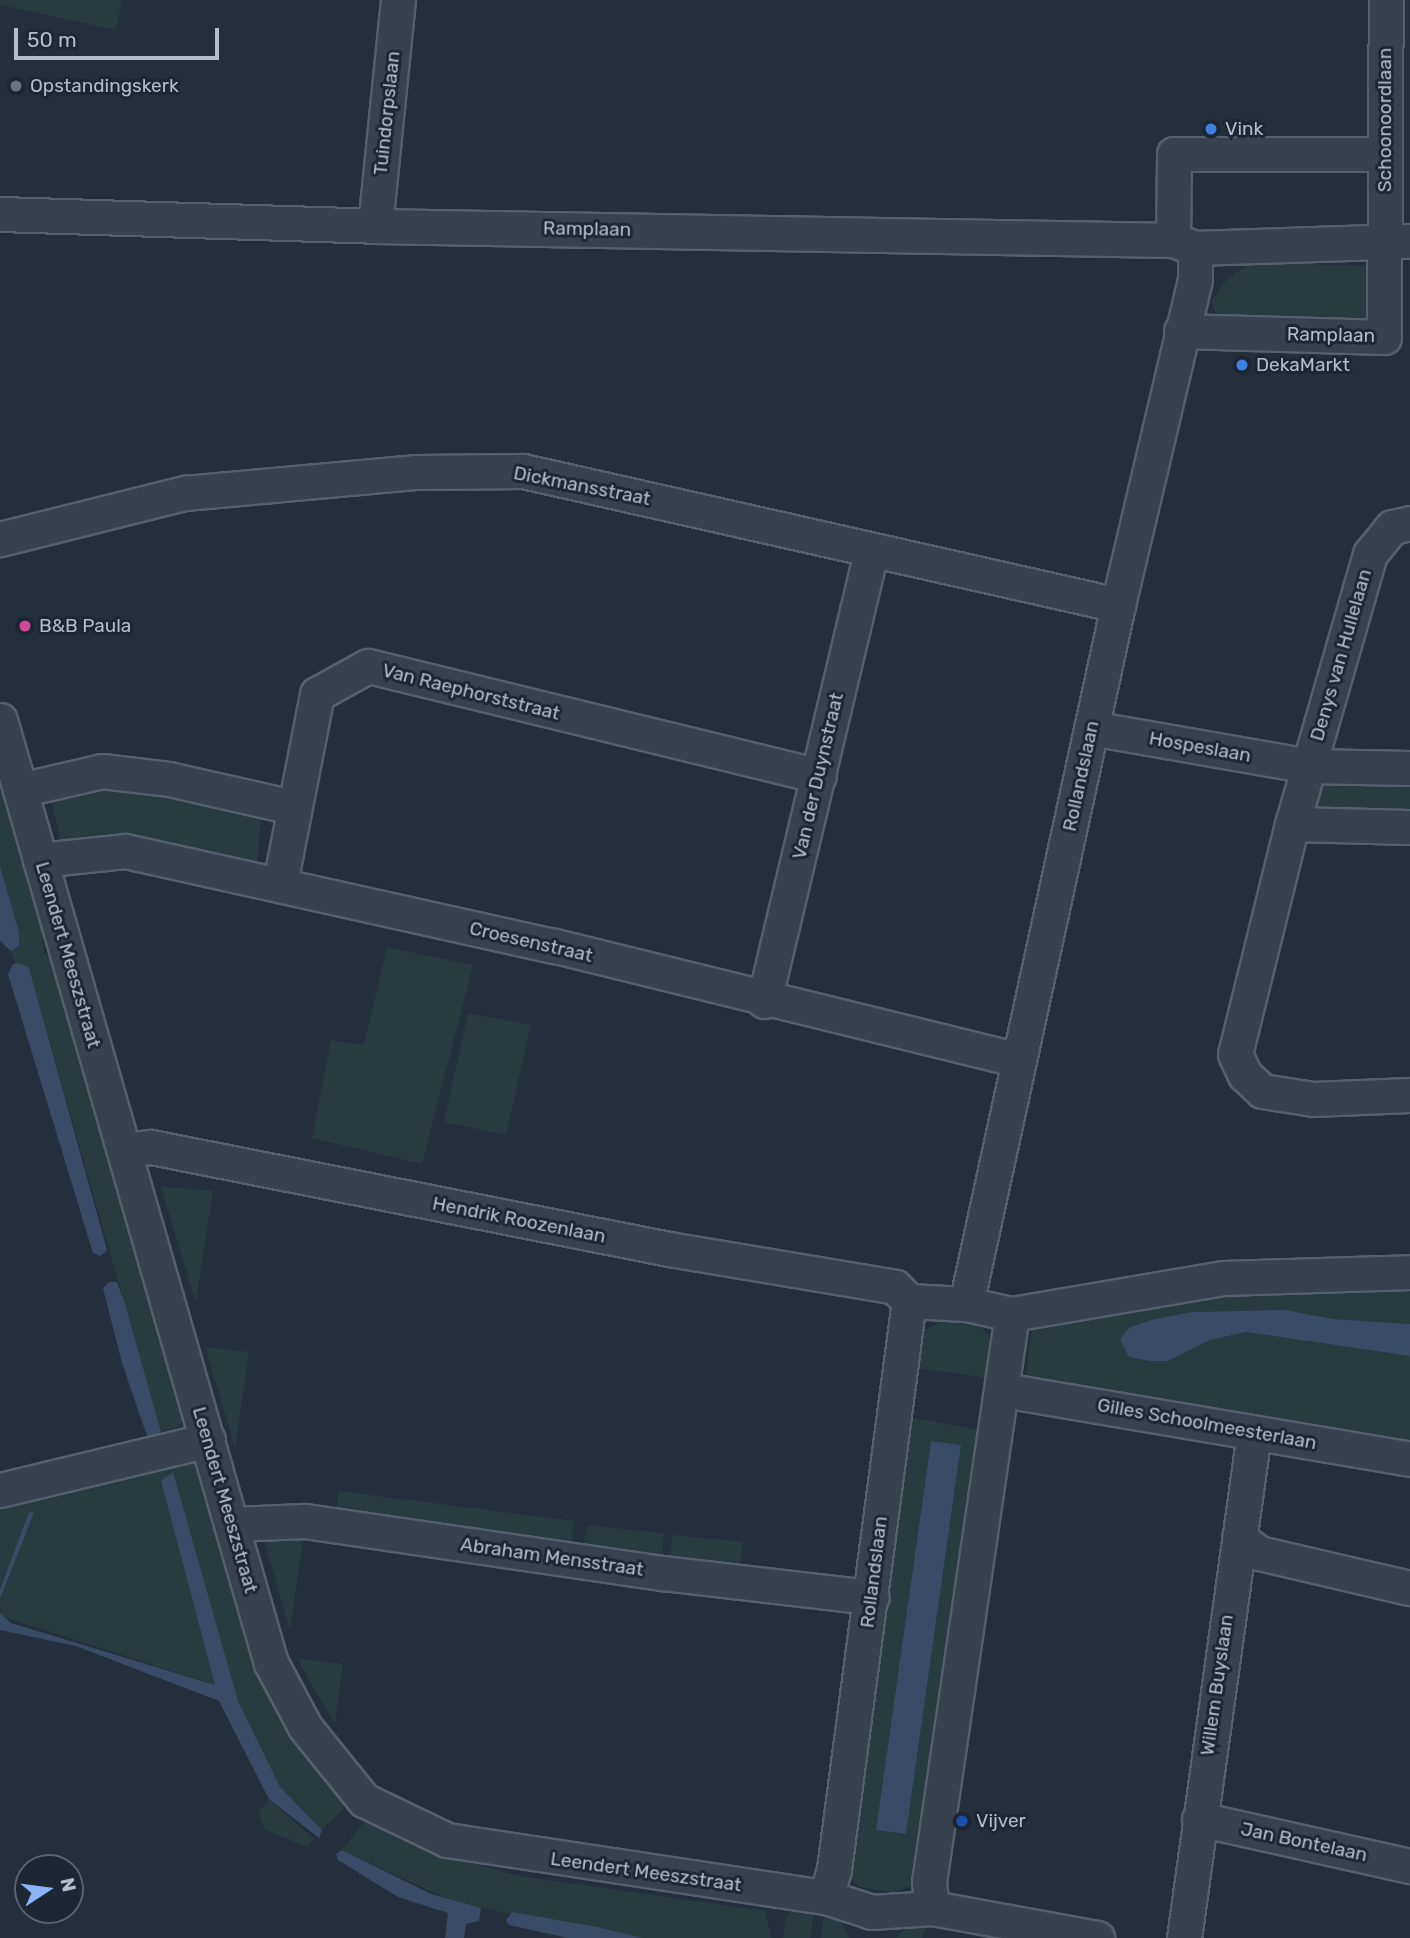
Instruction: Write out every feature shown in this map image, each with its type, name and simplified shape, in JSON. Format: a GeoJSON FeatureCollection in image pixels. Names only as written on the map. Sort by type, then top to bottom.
{"type":"FeatureCollection","features":[{"type":"Feature","properties":{"kind":"street","name":"Tuindorpslaan"},"geometry":{"type":"LineString","coordinates":[[375,226],[398,0]]}},
{"type":"Feature","properties":{"kind":"street","name":"Schoonoordlaan"},"geometry":{"type":"LineString","coordinates":[[1386,0],[1383,155],[1397,240]]}},
{"type":"Feature","properties":{"kind":"street"},"geometry":{"type":"LineString","coordinates":[[1184,244],[1174,154],[1383,155]]}},
{"type":"Feature","properties":{"kind":"street","name":"Ramplaan"},"geometry":{"type":"LineString","coordinates":[[0,214],[375,226],[1184,244],[1397,240],[1384,337],[1181,331]]}},
{"type":"Feature","properties":{"kind":"street","name":"Rollandslaan"},"geometry":{"type":"LineString","coordinates":[[966,1304],[1118,606],[1195,279],[1184,244]]}},
{"type":"Feature","properties":{"kind":"street","name":"Dickmansstraat"},"geometry":{"type":"LineString","coordinates":[[0,539],[185,493],[417,472],[523,471],[1118,606]]}},
{"type":"Feature","properties":{"kind":"street","name":"Denys van Hullelaan"},"geometry":{"type":"LineString","coordinates":[[1308,766],[1370,554],[1392,527],[1410,523]]}},
{"type":"Feature","properties":{"kind":"street","name":"Van der Duynstraat"},"geometry":{"type":"LineString","coordinates":[[764,1001],[871,551]]}},
{"type":"Feature","properties":{"kind":"street","name":"Van Raephorststraat"},"geometry":{"type":"LineString","coordinates":[[280,883],[292,807],[317,694],[368,666],[819,776]]}},
{"type":"Feature","properties":{"kind":"street","name":"Leendert Meeszstraat"},"geometry":{"type":"LineString","coordinates":[[0,720],[232,1524],[282,1686],[305,1727],[364,1800],[447,1840],[826,1897],[869,1925]]}},
{"type":"Feature","properties":{"kind":"street","name":"Hospeslaan"},"geometry":{"type":"LineString","coordinates":[[1091,728],[1308,766],[1410,768]]}},
{"type":"Feature","properties":{"kind":"street"},"geometry":{"type":"LineString","coordinates":[[1308,766],[1235,1054],[1245,1075],[1262,1091],[1313,1099],[1410,1096]]}},
{"type":"Feature","properties":{"kind":"street"},"geometry":{"type":"LineString","coordinates":[[20,790],[102,771],[169,779],[292,807]]}},
{"type":"Feature","properties":{"kind":"street"},"geometry":{"type":"LineString","coordinates":[[1292,824],[1410,827]]}},
{"type":"Feature","properties":{"kind":"street","name":"Croesenstraat"},"geometry":{"type":"LineString","coordinates":[[40,860],[125,851],[280,883],[1019,1060]]}},
{"type":"Feature","properties":{"kind":"street","name":"Hendrik Roozenlaan"},"geometry":{"type":"LineString","coordinates":[[125,1150],[151,1147],[669,1250],[895,1287],[909,1301]]}},
{"type":"Feature","properties":{"kind":"street"},"geometry":{"type":"LineString","coordinates":[[909,1301],[966,1304],[1012,1314],[1223,1278],[1410,1272]]}},
{"type":"Feature","properties":{"kind":"street","name":"Rollandslaan"},"geometry":{"type":"LineString","coordinates":[[826,1897],[834,1868],[872,1597],[909,1301]]}},
{"type":"Feature","properties":{"kind":"street"},"geometry":{"type":"LineString","coordinates":[[932,1908],[929,1882],[1012,1314]]}},
{"type":"Feature","properties":{"kind":"street","name":"Gilles Schoolmeesterlaan"},"geometry":{"type":"LineString","coordinates":[[1003,1390],[1410,1459]]}},
{"type":"Feature","properties":{"kind":"street","name":"Willem Buyslaan"},"geometry":{"type":"LineString","coordinates":[[1184,1938],[1254,1433]]}},
{"type":"Feature","properties":{"kind":"street"},"geometry":{"type":"LineString","coordinates":[[0,1490],[208,1440]]}},
{"type":"Feature","properties":{"kind":"street","name":"Abraham Mensstraat"},"geometry":{"type":"LineString","coordinates":[[232,1524],[304,1521],[663,1573],[872,1597]]}},
{"type":"Feature","properties":{"kind":"street"},"geometry":{"type":"LineString","coordinates":[[1238,1538],[1259,1553],[1410,1588]]}},
{"type":"Feature","properties":{"kind":"street","name":"Jan Bontelaan"},"geometry":{"type":"LineString","coordinates":[[1199,1819],[1410,1866]]}},
{"type":"Feature","properties":{"kind":"street"},"geometry":{"type":"LineString","coordinates":[[869,1925],[932,1908],[1097,1938]]}},
{"type":"Feature","properties":{"kind":"green space"},"geometry":{"type":"Polygon","coordinates":[[[0,0],[122,0],[116,30],[0,5],[0,0]]]}},
{"type":"Feature","properties":{"kind":"green space"},"geometry":{"type":"Polygon","coordinates":[[[1269,263],[1367,266],[1367,323],[1217,320],[1212,300],[1227,279],[1246,266],[1269,263]]]}},
{"type":"Feature","properties":{"kind":"green space"},"geometry":{"type":"Polygon","coordinates":[[[0,754],[49,927],[42,940],[44,954],[58,961],[186,1414],[179,1427],[161,1432],[29,969],[15,964],[11,951],[19,946],[19,932],[0,866],[0,754]]]}},
{"type":"Feature","properties":{"kind":"green space"},"geometry":{"type":"Polygon","coordinates":[[[1320,779],[1410,779],[1410,814],[1311,812],[1320,779]]]}},
{"type":"Feature","properties":{"kind":"green space"},"geometry":{"type":"Polygon","coordinates":[[[91,788],[150,791],[261,816],[257,862],[135,835],[61,843],[51,797],[91,788]]]}},
{"type":"Feature","properties":{"kind":"green space"},"geometry":{"type":"Polygon","coordinates":[[[387,947],[473,965],[422,1164],[312,1138],[331,1040],[364,1045],[387,947]]]}},
{"type":"Feature","properties":{"kind":"green space"},"geometry":{"type":"Polygon","coordinates":[[[468,1013],[531,1025],[506,1135],[444,1122],[468,1013]]]}},
{"type":"Feature","properties":{"kind":"green space"},"geometry":{"type":"Polygon","coordinates":[[[161,1187],[213,1191],[196,1301],[191,1287],[161,1187]]]}},
{"type":"Feature","properties":{"kind":"green space"},"geometry":{"type":"Polygon","coordinates":[[[1410,1285],[1410,1324],[1333,1319],[1286,1310],[1191,1312],[1152,1320],[1168,1361],[1210,1340],[1246,1332],[1410,1356],[1410,1442],[1026,1377],[1032,1327],[1193,1287],[1410,1285]]]}},
{"type":"Feature","properties":{"kind":"green space"},"geometry":{"type":"Polygon","coordinates":[[[962,1319],[982,1327],[993,1344],[995,1379],[910,1367],[915,1345],[924,1331],[943,1320],[962,1319]]]}},
{"type":"Feature","properties":{"kind":"green space"},"geometry":{"type":"Polygon","coordinates":[[[205,1347],[249,1352],[235,1448],[205,1347]]]}},
{"type":"Feature","properties":{"kind":"green space"},"geometry":{"type":"Polygon","coordinates":[[[905,1416],[990,1432],[913,1884],[894,1893],[860,1887],[842,1872],[905,1416]],[[931,1441],[876,1830],[906,1834],[961,1445],[931,1441]]]}},
{"type":"Feature","properties":{"kind":"green space"},"geometry":{"type":"Polygon","coordinates":[[[192,1458],[203,1469],[284,1722],[315,1768],[349,1802],[322,1830],[280,1787],[236,1707],[161,1481],[215,1685],[1,1616],[0,1599],[34,1514],[0,1590],[0,1500],[192,1458]]]}},
{"type":"Feature","properties":{"kind":"green space"},"geometry":{"type":"Polygon","coordinates":[[[338,1491],[574,1521],[571,1542],[337,1511],[338,1491]]]}},
{"type":"Feature","properties":{"kind":"green space"},"geometry":{"type":"Polygon","coordinates":[[[588,1525],[664,1533],[662,1555],[583,1544],[588,1525]]]}},
{"type":"Feature","properties":{"kind":"green space"},"geometry":{"type":"Polygon","coordinates":[[[273,1531],[304,1533],[290,1630],[265,1544],[273,1531]]]}},
{"type":"Feature","properties":{"kind":"green space"},"geometry":{"type":"Polygon","coordinates":[[[673,1535],[743,1542],[740,1563],[670,1556],[673,1535]]]}},
{"type":"Feature","properties":{"kind":"green space"},"geometry":{"type":"Polygon","coordinates":[[[298,1659],[343,1664],[335,1724],[313,1688],[298,1659]]]}},
{"type":"Feature","properties":{"kind":"green space"},"geometry":{"type":"Polygon","coordinates":[[[269,1799],[314,1839],[307,1847],[264,1829],[259,1812],[269,1799]]]}},
{"type":"Feature","properties":{"kind":"green space"},"geometry":{"type":"Polygon","coordinates":[[[368,1817],[443,1856],[520,1876],[765,1911],[771,1938],[623,1938],[454,1902],[342,1850],[368,1817]]]}},
{"type":"Feature","properties":{"kind":"green space"},"geometry":{"type":"Polygon","coordinates":[[[796,1908],[813,1916],[810,1938],[783,1938],[786,1916],[796,1908]]]}},
{"type":"Feature","properties":{"kind":"green space"},"geometry":{"type":"Polygon","coordinates":[[[824,1912],[840,1918],[849,1938],[821,1938],[824,1912]]]}},
{"type":"Feature","properties":{"kind":"green space"},"geometry":{"type":"Polygon","coordinates":[[[911,1923],[926,1929],[922,1938],[896,1938],[911,1923]]]}},
{"type":"Feature","properties":{"kind":"water"},"geometry":{"type":"Polygon","coordinates":[[[0,866],[19,932],[19,946],[11,951],[0,941],[0,866]]]}},
{"type":"Feature","properties":{"kind":"water"},"geometry":{"type":"Polygon","coordinates":[[[19,963],[29,968],[107,1250],[100,1256],[93,1253],[8,974],[13,964],[19,963]]]}},
{"type":"Feature","properties":{"kind":"water"},"geometry":{"type":"Polygon","coordinates":[[[109,1282],[117,1282],[125,1304],[161,1432],[153,1435],[147,1436],[122,1363],[103,1288],[109,1282]]]}},
{"type":"Feature","properties":{"kind":"water"},"geometry":{"type":"Polygon","coordinates":[[[1286,1310],[1333,1319],[1410,1324],[1410,1356],[1246,1332],[1210,1340],[1168,1361],[1150,1361],[1129,1357],[1120,1339],[1129,1328],[1151,1320],[1191,1312],[1286,1310]]]}},
{"type":"Feature","properties":{"kind":"water"},"geometry":{"type":"Polygon","coordinates":[[[931,1441],[961,1445],[906,1834],[876,1830],[931,1441]]]}},
{"type":"Feature","properties":{"kind":"water"},"geometry":{"type":"Polygon","coordinates":[[[173,1472],[238,1701],[280,1787],[322,1830],[319,1838],[269,1799],[219,1701],[76,1646],[0,1630],[0,1613],[11,1623],[215,1685],[161,1481],[173,1472]]]}},
{"type":"Feature","properties":{"kind":"water"},"geometry":{"type":"Polygon","coordinates":[[[29,1512],[34,1513],[0,1599],[0,1590],[29,1512]]]}},
{"type":"Feature","properties":{"kind":"water"},"geometry":{"type":"Polygon","coordinates":[[[342,1850],[431,1894],[481,1908],[479,1921],[466,1924],[464,1938],[445,1938],[448,1913],[398,1897],[338,1860],[336,1854],[342,1850]]]}},
{"type":"Feature","properties":{"kind":"water"},"geometry":{"type":"Polygon","coordinates":[[[512,1912],[642,1938],[568,1938],[509,1925],[506,1920],[512,1912]]]}},
{"type":"Feature","properties":{"kind":"place","name":"Opstandingskerk"},"geometry":{"type":"Point","coordinates":[16,86]}},
{"type":"Feature","properties":{"kind":"place","name":"Vink"},"geometry":{"type":"Point","coordinates":[1211,129]}},
{"type":"Feature","properties":{"kind":"place","name":"DekaMarkt"},"geometry":{"type":"Point","coordinates":[1242,365]}},
{"type":"Feature","properties":{"kind":"place","name":"B&B Paula"},"geometry":{"type":"Point","coordinates":[25,626]}},
{"type":"Feature","properties":{"kind":"place","name":"Vijver"},"geometry":{"type":"Point","coordinates":[962,1821]}}]}
